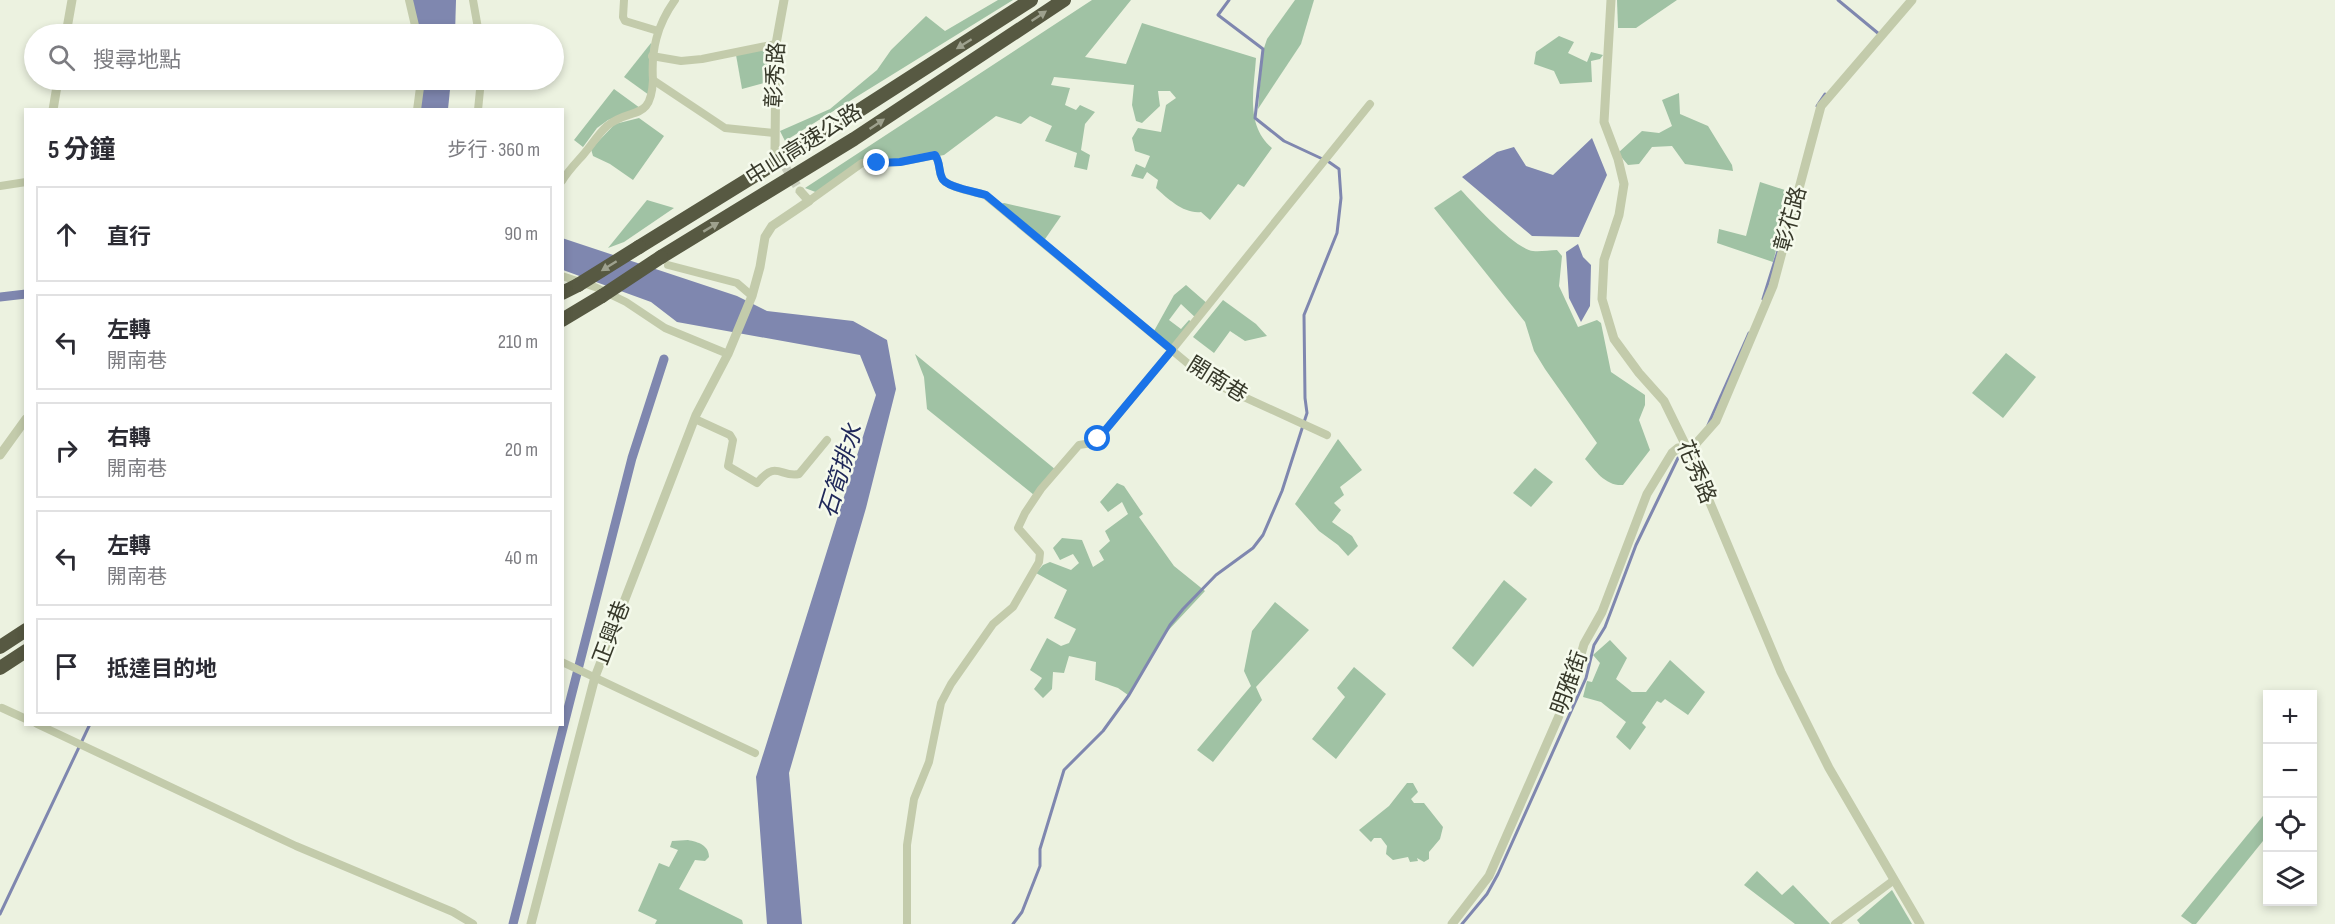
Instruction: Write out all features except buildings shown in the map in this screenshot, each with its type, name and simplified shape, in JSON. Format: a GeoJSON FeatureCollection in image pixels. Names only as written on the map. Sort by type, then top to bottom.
{"type":"FeatureCollection","features":[{"type":"Feature","properties":{"kind":"highway","name":"中山高速公路"},"geometry":{"type":"LineString","coordinates":[[564,293],[838,124],[1030,0]]}},
{"type":"Feature","properties":{"kind":"highway","name":"中山高速公路"},"geometry":{"type":"LineString","coordinates":[[564,319],[664,261],[1064,0]]}},
{"type":"Feature","properties":{"kind":"highway"},"geometry":{"type":"LineString","coordinates":[[0,647],[24,631]]}},
{"type":"Feature","properties":{"kind":"highway"},"geometry":{"type":"LineString","coordinates":[[0,668],[24,652]]}},
{"type":"Feature","properties":{"kind":"street"},"geometry":{"type":"LineString","coordinates":[[68,24],[72,0]]}},
{"type":"Feature","properties":{"kind":"street"},"geometry":{"type":"LineString","coordinates":[[409,0],[415,24]]}},
{"type":"Feature","properties":{"kind":"street"},"geometry":{"type":"LineString","coordinates":[[473,0],[477,24]]}},
{"type":"Feature","properties":{"kind":"street"},"geometry":{"type":"LineString","coordinates":[[624,0],[623,17],[625,21],[658,31]]}},
{"type":"Feature","properties":{"kind":"street"},"geometry":{"type":"LineString","coordinates":[[564,178],[605,128],[614,121],[641,111],[647,105],[651,98],[652,56],[658,31],[665,14],[675,0]]}},
{"type":"Feature","properties":{"kind":"street","name":"彰秀路"},"geometry":{"type":"LineString","coordinates":[[775,150],[776,44],[783,0]]}},
{"type":"Feature","properties":{"kind":"street","name":"花秀路"},"geometry":{"type":"LineString","coordinates":[[1611,0],[1604,122],[1618,159],[1624,184],[1618,215],[1604,260],[1602,300],[1614,339],[1639,373],[1665,401],[1781,672],[1829,768],[1920,924]]}},
{"type":"Feature","properties":{"kind":"street","name":"彰花路"},"geometry":{"type":"LineString","coordinates":[[1687,448],[1693,447],[1716,421],[1773,286],[1821,106],[1912,0]]}},
{"type":"Feature","properties":{"kind":"street"},"geometry":{"type":"LineString","coordinates":[[652,56],[681,61],[702,59],[776,44]]}},
{"type":"Feature","properties":{"kind":"street"},"geometry":{"type":"LineString","coordinates":[[653,80],[725,128],[734,131],[774,133]]}},
{"type":"Feature","properties":{"kind":"street"},"geometry":{"type":"LineString","coordinates":[[53,108],[56,90]]}},
{"type":"Feature","properties":{"kind":"street"},"geometry":{"type":"LineString","coordinates":[[417,108],[420,90]]}},
{"type":"Feature","properties":{"kind":"street"},"geometry":{"type":"LineString","coordinates":[[478,108],[480,90]]}},
{"type":"Feature","properties":{"kind":"street"},"geometry":{"type":"LineString","coordinates":[[906,924],[907,845],[914,799],[928,762],[941,703],[951,684],[993,624],[1013,607],[1039,562],[1040,553],[1018,528],[1024,513],[1041,489],[1079,446],[1098,439],[1370,104]]}},
{"type":"Feature","properties":{"kind":"street","name":"開南巷"},"geometry":{"type":"LineString","coordinates":[[728,354],[752,296],[767,233],[776,224],[862,163],[900,162],[935,155],[941,164],[942,178],[947,184],[986,195],[1209,381],[1327,435]]}},
{"type":"Feature","properties":{"kind":"street"},"geometry":{"type":"LineString","coordinates":[[0,186],[24,182]]}},
{"type":"Feature","properties":{"kind":"street"},"geometry":{"type":"LineString","coordinates":[[800,191],[809,201]]}},
{"type":"Feature","properties":{"kind":"street"},"geometry":{"type":"LineString","coordinates":[[664,261],[737,283],[752,296]]}},
{"type":"Feature","properties":{"kind":"street"},"geometry":{"type":"LineString","coordinates":[[564,277],[626,302],[665,328],[728,354]]}},
{"type":"Feature","properties":{"kind":"street","name":"正興巷"},"geometry":{"type":"LineString","coordinates":[[531,924],[595,677],[695,419],[728,354]]}},
{"type":"Feature","properties":{"kind":"street"},"geometry":{"type":"LineString","coordinates":[[695,419],[730,435],[733,440],[728,466],[757,483],[764,474],[772,471],[782,470],[795,475],[799,474],[827,440]]}},
{"type":"Feature","properties":{"kind":"street"},"geometry":{"type":"LineString","coordinates":[[0,455],[24,421]]}},
{"type":"Feature","properties":{"kind":"street","name":"明雅街"},"geometry":{"type":"LineString","coordinates":[[1452,924],[1489,876],[1572,686],[1587,636],[1602,612],[1647,494],[1672,453],[1678,448],[1687,448]]}},
{"type":"Feature","properties":{"kind":"street"},"geometry":{"type":"LineString","coordinates":[[564,663],[755,753]]}},
{"type":"Feature","properties":{"kind":"street"},"geometry":{"type":"LineString","coordinates":[[2,708],[24,718]]}},
{"type":"Feature","properties":{"kind":"street"},"geometry":{"type":"LineString","coordinates":[[41,726],[285,842],[453,912],[473,924]]}},
{"type":"Feature","properties":{"kind":"street"},"geometry":{"type":"LineString","coordinates":[[1835,924],[1894,880]]}},
{"type":"Feature","properties":{"kind":"green space"},"geometry":{"type":"Polygon","coordinates":[[[998,0],[1013,0],[785,141],[780,131],[830,109],[877,70],[891,50],[926,16],[945,31],[998,0]]]}},
{"type":"Feature","properties":{"kind":"green space"},"geometry":{"type":"Polygon","coordinates":[[[1092,0],[1131,0],[1085,57],[1126,64],[1142,23],[1256,58],[1253,94],[1255,118],[1263,139],[1272,148],[1244,187],[1238,184],[1210,220],[1201,212],[1188,211],[1171,201],[1156,188],[1158,180],[1147,172],[1143,179],[1131,176],[1136,164],[1145,168],[1150,156],[1135,151],[1132,138],[1138,128],[1161,132],[1166,105],[1176,98],[1170,91],[1158,91],[1160,106],[1142,123],[1136,121],[1132,105],[1134,85],[1054,77],[1051,85],[1070,88],[1065,105],[1076,110],[1080,105],[1095,112],[1085,124],[1081,150],[1090,155],[1087,170],[1074,167],[1077,153],[1045,141],[1052,126],[1030,116],[1021,124],[996,116],[944,155],[914,161],[861,164],[818,193],[805,188],[1092,0]]]}},
{"type":"Feature","properties":{"kind":"green space"},"geometry":{"type":"Polygon","coordinates":[[[1295,0],[1314,0],[1301,44],[1258,109],[1263,51],[1267,39],[1295,0]]]}},
{"type":"Feature","properties":{"kind":"green space"},"geometry":{"type":"Polygon","coordinates":[[[1617,0],[1677,0],[1636,28],[1618,28],[1617,0]]]}},
{"type":"Feature","properties":{"kind":"green space"},"geometry":{"type":"Polygon","coordinates":[[[1559,36],[1574,42],[1568,53],[1587,62],[1591,52],[1603,55],[1600,59],[1591,61],[1592,82],[1560,84],[1554,71],[1534,64],[1536,52],[1559,36]]]}},
{"type":"Feature","properties":{"kind":"green space"},"geometry":{"type":"Polygon","coordinates":[[[651,43],[649,95],[624,77],[651,43]]]}},
{"type":"Feature","properties":{"kind":"green space"},"geometry":{"type":"Polygon","coordinates":[[[769,48],[771,81],[742,89],[736,55],[769,48]]]}},
{"type":"Feature","properties":{"kind":"green space"},"geometry":{"type":"Polygon","coordinates":[[[614,89],[640,108],[608,120],[597,128],[583,147],[574,140],[614,89]]]}},
{"type":"Feature","properties":{"kind":"green space"},"geometry":{"type":"Polygon","coordinates":[[[1679,93],[1680,114],[1708,126],[1732,165],[1733,171],[1685,164],[1672,146],[1652,147],[1639,164],[1628,165],[1618,153],[1642,131],[1659,133],[1672,126],[1662,100],[1679,93]]]}},
{"type":"Feature","properties":{"kind":"green space"},"geometry":{"type":"Polygon","coordinates":[[[639,118],[664,136],[633,180],[610,164],[593,156],[591,149],[615,124],[639,118]]]}},
{"type":"Feature","properties":{"kind":"green space"},"geometry":{"type":"Polygon","coordinates":[[[1760,182],[1791,192],[1773,262],[1717,243],[1719,229],[1746,236],[1760,182]]]}},
{"type":"Feature","properties":{"kind":"green space"},"geometry":{"type":"Polygon","coordinates":[[[1461,190],[1516,243],[1533,251],[1557,250],[1562,256],[1559,286],[1578,327],[1597,320],[1601,323],[1611,372],[1645,395],[1645,405],[1639,420],[1650,450],[1623,485],[1606,480],[1585,459],[1597,443],[1534,351],[1525,322],[1434,208],[1461,190]]]}},
{"type":"Feature","properties":{"kind":"green space"},"geometry":{"type":"Polygon","coordinates":[[[647,200],[674,208],[624,242],[608,248],[647,200]]]}},
{"type":"Feature","properties":{"kind":"green space"},"geometry":{"type":"Polygon","coordinates":[[[1001,204],[1061,216],[1043,242],[1001,204]]]}},
{"type":"Feature","properties":{"kind":"green space"},"geometry":{"type":"Polygon","coordinates":[[[1186,285],[1209,305],[1197,319],[1181,304],[1169,320],[1181,329],[1189,320],[1193,323],[1175,345],[1171,345],[1154,331],[1174,295],[1186,285]]]}},
{"type":"Feature","properties":{"kind":"green space"},"geometry":{"type":"Polygon","coordinates":[[[1223,300],[1256,324],[1267,336],[1245,341],[1230,331],[1214,353],[1193,337],[1223,300]]]}},
{"type":"Feature","properties":{"kind":"green space"},"geometry":{"type":"Polygon","coordinates":[[[2006,353],[2036,377],[2003,418],[1972,393],[2006,353]]]}},
{"type":"Feature","properties":{"kind":"green space"},"geometry":{"type":"Polygon","coordinates":[[[915,354],[1056,470],[1034,495],[927,409],[924,377],[915,354]]]}},
{"type":"Feature","properties":{"kind":"green space"},"geometry":{"type":"Polygon","coordinates":[[[1338,439],[1362,470],[1340,487],[1344,495],[1334,503],[1341,510],[1332,522],[1352,536],[1358,546],[1348,556],[1338,545],[1319,531],[1295,504],[1338,439]]]}},
{"type":"Feature","properties":{"kind":"green space"},"geometry":{"type":"Polygon","coordinates":[[[1535,468],[1553,482],[1531,507],[1513,493],[1535,468]]]}},
{"type":"Feature","properties":{"kind":"green space"},"geometry":{"type":"Polygon","coordinates":[[[1117,483],[1124,486],[1143,514],[1139,517],[1174,566],[1205,591],[1164,635],[1128,695],[1118,688],[1095,680],[1096,662],[1069,656],[1064,673],[1053,672],[1052,689],[1043,698],[1034,689],[1042,678],[1030,670],[1047,638],[1061,646],[1069,643],[1076,629],[1054,618],[1067,590],[1036,573],[1043,565],[1050,562],[1071,570],[1079,563],[1073,554],[1060,560],[1053,548],[1062,538],[1082,540],[1093,567],[1104,560],[1099,551],[1110,541],[1105,531],[1128,514],[1122,502],[1108,512],[1100,502],[1117,483]]]}},
{"type":"Feature","properties":{"kind":"green space"},"geometry":{"type":"Polygon","coordinates":[[[1504,580],[1527,599],[1473,667],[1452,648],[1504,580]]]}},
{"type":"Feature","properties":{"kind":"green space"},"geometry":{"type":"Polygon","coordinates":[[[1275,602],[1309,630],[1256,687],[1262,700],[1213,762],[1197,750],[1251,686],[1244,671],[1252,631],[1275,602]]]}},
{"type":"Feature","properties":{"kind":"green space"},"geometry":{"type":"Polygon","coordinates":[[[1610,640],[1627,658],[1616,679],[1632,692],[1646,692],[1670,660],[1705,692],[1688,715],[1665,699],[1661,703],[1657,701],[1642,723],[1646,727],[1630,750],[1616,737],[1626,722],[1601,702],[1583,697],[1587,681],[1592,682],[1600,663],[1593,655],[1610,640]]]}},
{"type":"Feature","properties":{"kind":"green space"},"geometry":{"type":"Polygon","coordinates":[[[1354,667],[1386,694],[1336,759],[1312,739],[1345,697],[1337,688],[1354,667]]]}},
{"type":"Feature","properties":{"kind":"green space"},"geometry":{"type":"Polygon","coordinates":[[[1407,783],[1413,783],[1418,792],[1411,799],[1414,803],[1424,803],[1443,827],[1440,839],[1429,852],[1429,859],[1424,862],[1417,858],[1418,861],[1410,862],[1408,857],[1393,860],[1386,854],[1387,846],[1381,838],[1374,838],[1371,842],[1359,830],[1389,806],[1407,783]]]}},
{"type":"Feature","properties":{"kind":"green space"},"geometry":{"type":"Polygon","coordinates":[[[2263,816],[2263,841],[2196,924],[2192,924],[2181,916],[2263,816]]]}},
{"type":"Feature","properties":{"kind":"green space"},"geometry":{"type":"Polygon","coordinates":[[[688,840],[705,847],[709,857],[705,861],[695,860],[679,889],[742,920],[743,924],[655,924],[657,920],[638,911],[659,863],[669,867],[678,850],[670,847],[672,841],[688,840]]]}},
{"type":"Feature","properties":{"kind":"green space"},"geometry":{"type":"Polygon","coordinates":[[[1757,871],[1782,895],[1793,885],[1830,924],[1795,924],[1744,885],[1757,871]]]}},
{"type":"Feature","properties":{"kind":"green space"},"geometry":{"type":"Polygon","coordinates":[[[1892,890],[1912,924],[1860,924],[1857,920],[1892,890]]]}},
{"type":"Feature","properties":{"kind":"water"},"geometry":{"type":"Polygon","coordinates":[[[410,0],[456,0],[455,24],[415,24],[410,0]]]}},
{"type":"Feature","properties":{"kind":"water"},"geometry":{"type":"Polygon","coordinates":[[[420,90],[450,90],[448,108],[419,108],[420,90]]]}},
{"type":"Feature","properties":{"kind":"water"},"geometry":{"type":"Polygon","coordinates":[[[1592,138],[1607,175],[1579,237],[1532,236],[1462,177],[1497,152],[1514,147],[1526,166],[1553,175],[1592,138]]]}},
{"type":"Feature","properties":{"kind":"water"},"geometry":{"type":"Polygon","coordinates":[[[564,239],[737,296],[767,311],[853,321],[887,340],[896,389],[866,508],[789,773],[802,924],[767,924],[756,777],[876,395],[860,355],[677,322],[651,302],[564,270],[564,239]]]}},
{"type":"Feature","properties":{"kind":"water"},"geometry":{"type":"Polygon","coordinates":[[[1578,244],[1583,257],[1591,265],[1590,306],[1581,322],[1569,298],[1566,252],[1578,244]]]}},
{"type":"Feature","properties":{"kind":"waterway"},"geometry":{"type":"LineString","coordinates":[[1013,924],[1022,912],[1040,866],[1040,849],[1064,770],[1103,731],[1129,695],[1170,625],[1183,609],[1216,575],[1253,548],[1263,535],[1282,491],[1307,413],[1304,315],[1337,233],[1341,198],[1339,169],[1284,141],[1255,118],[1263,49],[1218,15],[1229,0]]}},
{"type":"Feature","properties":{"kind":"waterway"},"geometry":{"type":"LineString","coordinates":[[1838,0],[1879,34]]}},
{"type":"Feature","properties":{"kind":"waterway"},"geometry":{"type":"LineString","coordinates":[[1817,106],[1825,94]]}},
{"type":"Feature","properties":{"kind":"waterway"},"geometry":{"type":"LineString","coordinates":[[1763,299],[1778,251]]}},
{"type":"Feature","properties":{"kind":"waterway"},"geometry":{"type":"LineString","coordinates":[[0,297],[24,294]]}},
{"type":"Feature","properties":{"kind":"waterway"},"geometry":{"type":"LineString","coordinates":[[1708,425],[1749,333]]}},
{"type":"Feature","properties":{"kind":"waterway"},"geometry":{"type":"LineString","coordinates":[[564,724],[632,458],[664,359]]}},
{"type":"Feature","properties":{"kind":"waterway"},"geometry":{"type":"LineString","coordinates":[[1462,924],[1487,894],[1498,874],[1586,678],[1594,645],[1605,627],[1636,545],[1678,458]]}},
{"type":"Feature","properties":{"kind":"waterway"},"geometry":{"type":"LineString","coordinates":[[0,914],[89,726]]}},
{"type":"Feature","properties":{"kind":"waterway"},"geometry":{"type":"LineString","coordinates":[[513,924],[564,726]]}},
{"type":"Feature","properties":{"kind":"tunnel"},"geometry":{"type":"LineString","coordinates":[[778,155],[800,191]]}},
{"type":"Feature","properties":{"kind":"route"},"geometry":{"type":"LineString","coordinates":[[877,163],[900,162],[935,155],[941,164],[942,178],[947,184],[986,195],[1172,350],[1098,439]]}},
{"type":"Feature","properties":{"kind":"water label","name":"石筍排水"},"geometry":{"type":"Point","coordinates":[841,471]}}]}
